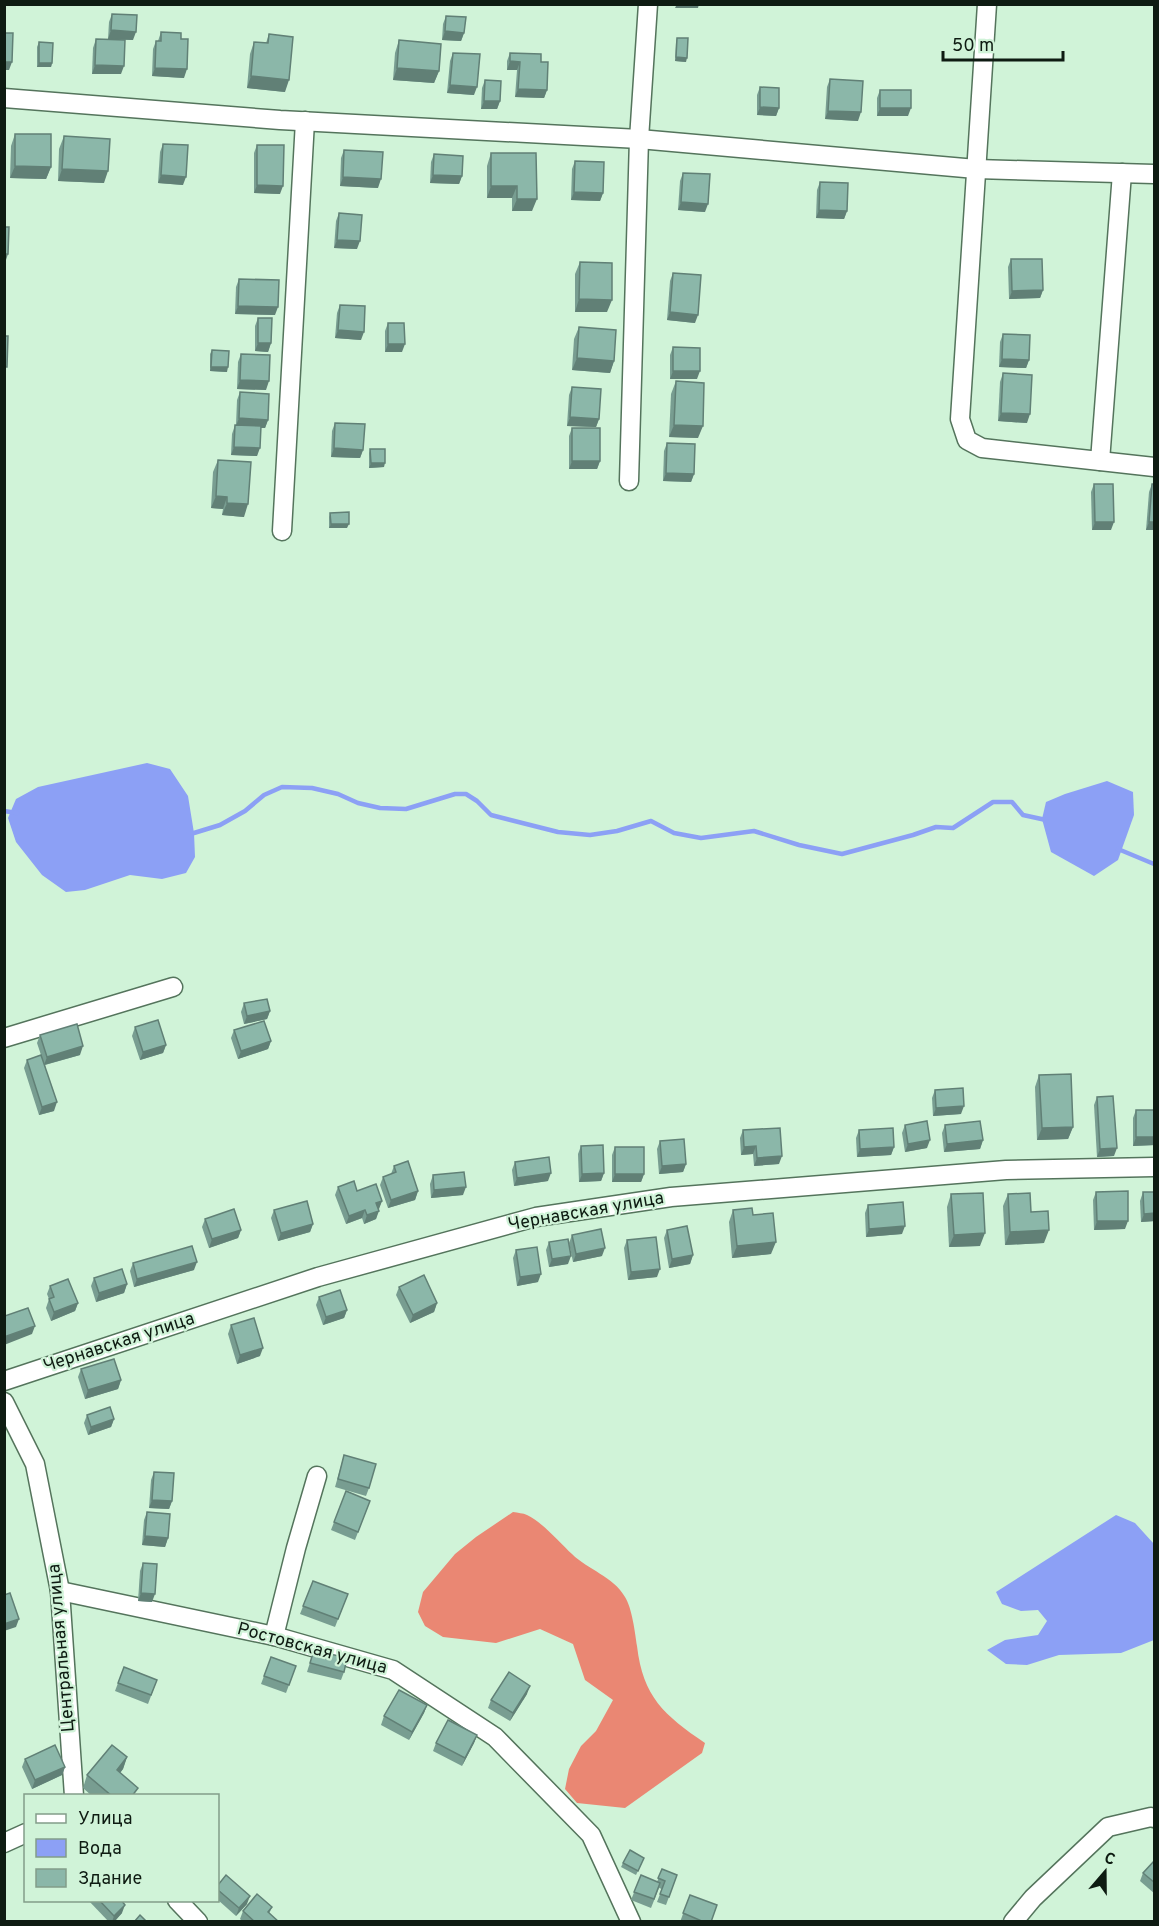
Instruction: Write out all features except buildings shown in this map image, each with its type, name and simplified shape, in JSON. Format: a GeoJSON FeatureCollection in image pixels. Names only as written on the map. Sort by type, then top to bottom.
{"type":"FeatureCollection","features":[{"type":"Feature","properties":{"kind":"street"},"geometry":{"type":"LineString","coordinates":[[629,481],[639,139],[648,4]]}},
{"type":"Feature","properties":{"kind":"street"},"geometry":{"type":"LineString","coordinates":[[987,4],[960,419],[967,440],[982,448],[1155,467]]}},
{"type":"Feature","properties":{"kind":"street"},"geometry":{"type":"LineString","coordinates":[[4,98],[305,121],[639,139],[976,169],[1155,174]]}},
{"type":"Feature","properties":{"kind":"street"},"geometry":{"type":"LineString","coordinates":[[282,531],[305,121]]}},
{"type":"Feature","properties":{"kind":"street"},"geometry":{"type":"LineString","coordinates":[[1100,461],[1122,173]]}},
{"type":"Feature","properties":{"kind":"street"},"geometry":{"type":"LineString","coordinates":[[4,1038],[173,987]]}},
{"type":"Feature","properties":{"kind":"street","name":"Чернавская улица"},"geometry":{"type":"LineString","coordinates":[[4,1382],[318,1277],[536,1217],[670,1197],[983,1172],[1155,1167]]}},
{"type":"Feature","properties":{"kind":"street","name":"Центральная улица"},"geometry":{"type":"LineString","coordinates":[[4,1402],[35,1464],[60,1591],[74,1794]]}},
{"type":"Feature","properties":{"kind":"street"},"geometry":{"type":"LineString","coordinates":[[274,1636],[317,1476]]}},
{"type":"Feature","properties":{"kind":"street","name":"Ростовская улица"},"geometry":{"type":"LineString","coordinates":[[60,1591],[274,1636],[393,1670],[495,1737],[591,1835],[631,1922]]}},
{"type":"Feature","properties":{"kind":"street"},"geometry":{"type":"LineString","coordinates":[[1013,1922],[1033,1898],[1108,1827],[1155,1818]]}},
{"type":"Feature","properties":{"kind":"street"},"geometry":{"type":"LineString","coordinates":[[4,1843],[24,1834]]}},
{"type":"Feature","properties":{"kind":"street"},"geometry":{"type":"LineString","coordinates":[[179,1902],[198,1922]]}},
{"type":"Feature","properties":{"kind":"shaded area"},"geometry":{"type":"Polygon","coordinates":[[[513,1512],[525,1514],[538,1522],[578,1560],[607,1578],[620,1590],[630,1607],[640,1664],[650,1692],[667,1713],[705,1743],[702,1753],[625,1808],[577,1803],[565,1789],[569,1769],[581,1746],[596,1731],[613,1700],[585,1680],[573,1644],[540,1629],[496,1643],[443,1637],[425,1626],[418,1612],[423,1592],[455,1554],[513,1512]]]}},
{"type":"Feature","properties":{"kind":"water"},"geometry":{"type":"Polygon","coordinates":[[[147,763],[170,769],[188,796],[195,857],[186,873],[162,879],[130,875],[85,890],[66,892],[42,875],[16,842],[8,818],[16,799],[38,787],[147,763]]]}},
{"type":"Feature","properties":{"kind":"water"},"geometry":{"type":"Polygon","coordinates":[[[1107,781],[1133,792],[1134,815],[1118,860],[1094,876],[1051,852],[1042,819],[1046,802],[1107,781]]]}},
{"type":"Feature","properties":{"kind":"water"},"geometry":{"type":"Polygon","coordinates":[[[1116,1515],[1135,1523],[1154,1544],[1154,1640],[1121,1653],[1059,1655],[1027,1665],[1006,1664],[987,1650],[1005,1640],[1038,1635],[1047,1621],[1038,1610],[1021,1611],[1002,1604],[996,1592],[1116,1515]]]}},
{"type":"Feature","properties":{"kind":"waterway"},"geometry":{"type":"LineString","coordinates":[[189,833],[220,825],[245,811],[264,795],[282,787],[312,788],[380,808],[406,809],[455,794],[466,794],[491,815],[558,832],[590,835],[617,831],[651,821],[674,833],[701,838],[754,831],[799,845],[842,854],[936,827],[953,828],[993,802],[1012,802],[1023,815],[1046,820]]}},
{"type":"Feature","properties":{"kind":"waterway"},"geometry":{"type":"LineString","coordinates":[[4,811],[17,813]]}},
{"type":"Feature","properties":{"kind":"waterway"},"geometry":{"type":"LineString","coordinates":[[1118,849],[1154,864]]}}]}
